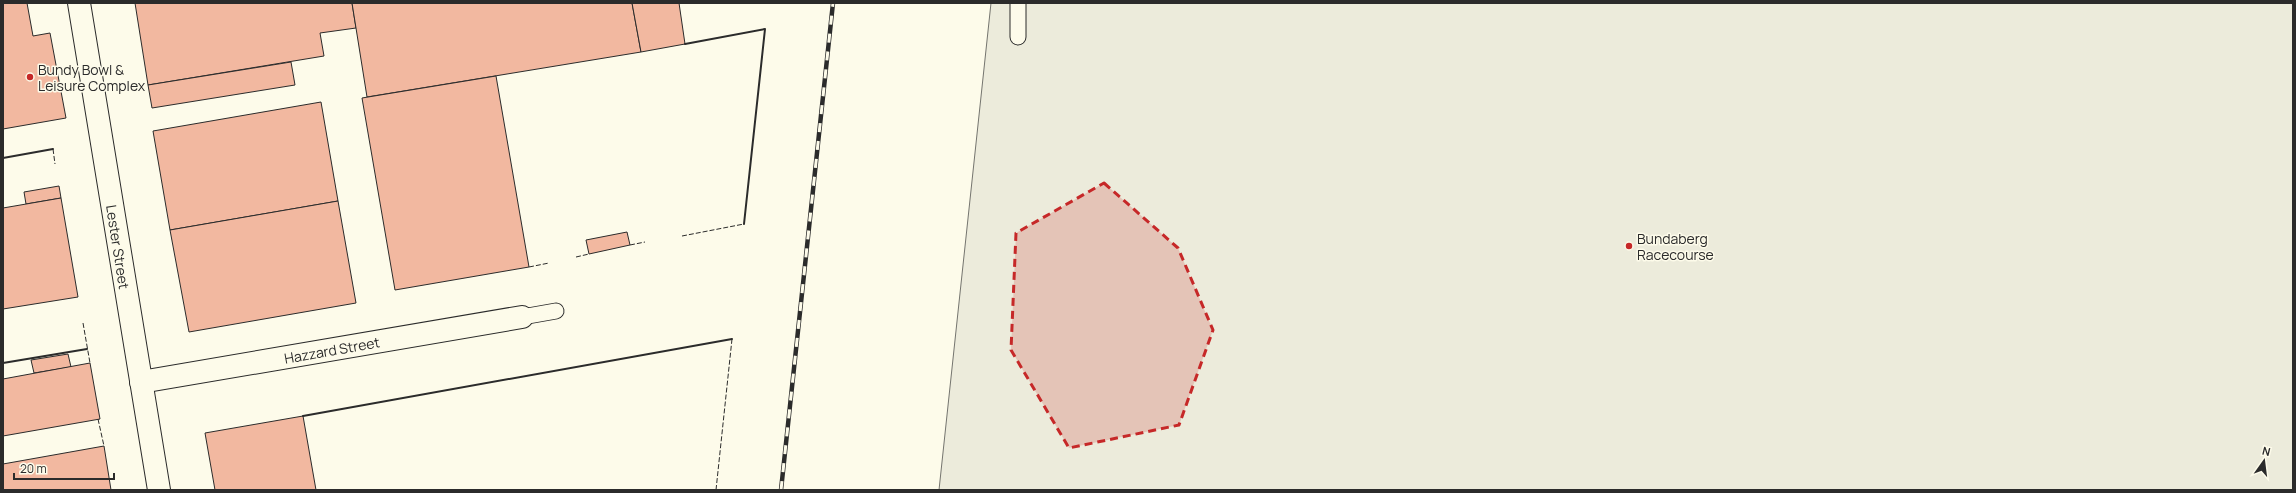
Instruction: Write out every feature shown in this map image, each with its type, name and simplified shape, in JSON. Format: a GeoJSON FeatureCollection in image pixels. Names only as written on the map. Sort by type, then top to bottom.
{"type":"FeatureCollection","features":[{"type":"Feature","properties":{"kind":"street","name":"Lester Street"},"geometry":{"type":"LineString","coordinates":[[78,3],[159,490]]}},
{"type":"Feature","properties":{"kind":"street","name":"Hazzard Street"},"geometry":{"type":"LineString","coordinates":[[141,382],[522,317]]}},
{"type":"Feature","properties":{"kind":"lane"},"geometry":{"type":"LineString","coordinates":[[1018,3],[1018,37]]}},
{"type":"Feature","properties":{"kind":"lane"},"geometry":{"type":"LineString","coordinates":[[522,317],[556,312]]}},
{"type":"Feature","properties":{"kind":"highlighted area"},"geometry":{"type":"Polygon","coordinates":[[[1104,183],[1178,248],[1213,330],[1179,425],[1069,448],[1011,350],[1016,233],[1104,183]]]}},
{"type":"Feature","properties":{"kind":"shaded area","name":"Bundaberg Racecourse"},"geometry":{"type":"Polygon","coordinates":[[[991,3],[2293,3],[2293,490],[939,490],[991,3]]]}},
{"type":"Feature","properties":{"kind":"building","name":"Bundy Bowl & Leisure Complex"},"geometry":{"type":"Polygon","coordinates":[[[3,3],[27,3],[33,36],[50,33],[66,118],[3,129],[3,3]]]}},
{"type":"Feature","properties":{"kind":"building"},"geometry":{"type":"Polygon","coordinates":[[[135,3],[352,3],[356,28],[320,33],[324,56],[148,85],[135,3]]]}},
{"type":"Feature","properties":{"kind":"building"},"geometry":{"type":"Polygon","coordinates":[[[352,3],[632,3],[641,52],[367,97],[352,3]]]}},
{"type":"Feature","properties":{"kind":"building"},"geometry":{"type":"Polygon","coordinates":[[[632,3],[679,3],[685,44],[641,52],[632,3]]]}},
{"type":"Feature","properties":{"kind":"building"},"geometry":{"type":"Polygon","coordinates":[[[291,62],[295,85],[152,108],[148,85],[291,62]]]}},
{"type":"Feature","properties":{"kind":"building"},"geometry":{"type":"Polygon","coordinates":[[[496,76],[529,267],[395,290],[362,98],[496,76]]]}},
{"type":"Feature","properties":{"kind":"building"},"geometry":{"type":"Polygon","coordinates":[[[321,102],[338,201],[170,230],[153,131],[321,102]]]}},
{"type":"Feature","properties":{"kind":"building"},"geometry":{"type":"Polygon","coordinates":[[[59,186],[61,198],[26,204],[24,192],[59,186]]]}},
{"type":"Feature","properties":{"kind":"building"},"geometry":{"type":"Polygon","coordinates":[[[61,198],[78,297],[3,309],[3,208],[61,198]]]}},
{"type":"Feature","properties":{"kind":"building"},"geometry":{"type":"Polygon","coordinates":[[[338,201],[356,303],[189,332],[170,230],[338,201]]]}},
{"type":"Feature","properties":{"kind":"building"},"geometry":{"type":"Polygon","coordinates":[[[627,232],[630,245],[589,254],[586,240],[627,232]]]}},
{"type":"Feature","properties":{"kind":"building"},"geometry":{"type":"Polygon","coordinates":[[[68,354],[71,367],[34,373],[31,360],[68,354]]]}},
{"type":"Feature","properties":{"kind":"building"},"geometry":{"type":"Polygon","coordinates":[[[90,363],[100,419],[3,436],[3,379],[90,363]]]}},
{"type":"Feature","properties":{"kind":"building"},"geometry":{"type":"Polygon","coordinates":[[[303,416],[316,490],[215,490],[205,433],[303,416]]]}},
{"type":"Feature","properties":{"kind":"building"},"geometry":{"type":"Polygon","coordinates":[[[104,446],[111,490],[3,490],[3,464],[104,446]]]}},
{"type":"Feature","properties":{"kind":"railway"},"geometry":{"type":"LineString","coordinates":[[781,490],[833,3]]}},
{"type":"Feature","properties":{"kind":"fence"},"geometry":{"type":"LineString","coordinates":[[53,149],[55,164]]}},
{"type":"Feature","properties":{"kind":"fence"},"geometry":{"type":"LineString","coordinates":[[682,236],[744,224]]}},
{"type":"Feature","properties":{"kind":"fence"},"geometry":{"type":"LineString","coordinates":[[630,245],[645,242]]}},
{"type":"Feature","properties":{"kind":"fence"},"geometry":{"type":"LineString","coordinates":[[576,257],[589,254]]}},
{"type":"Feature","properties":{"kind":"fence"},"geometry":{"type":"LineString","coordinates":[[529,267],[549,263]]}},
{"type":"Feature","properties":{"kind":"fence"},"geometry":{"type":"LineString","coordinates":[[83,323],[90,363]]}},
{"type":"Feature","properties":{"kind":"fence"},"geometry":{"type":"LineString","coordinates":[[716,490],[732,339]]}},
{"type":"Feature","properties":{"kind":"fence"},"geometry":{"type":"LineString","coordinates":[[98,419],[104,446]]}},
{"type":"Feature","properties":{"kind":"wall"},"geometry":{"type":"LineString","coordinates":[[685,44],[765,29],[744,224]]}},
{"type":"Feature","properties":{"kind":"wall"},"geometry":{"type":"LineString","coordinates":[[3,158],[53,149]]}},
{"type":"Feature","properties":{"kind":"wall"},"geometry":{"type":"LineString","coordinates":[[303,416],[732,339]]}},
{"type":"Feature","properties":{"kind":"wall"},"geometry":{"type":"LineString","coordinates":[[3,363],[87,349]]}},
{"type":"Feature","properties":{"kind":"place","name":"Bundy Bowl & Leisure Complex"},"geometry":{"type":"Point","coordinates":[30,77]}},
{"type":"Feature","properties":{"kind":"place","name":"Bundaberg Racecourse"},"geometry":{"type":"Point","coordinates":[1629,246]}}]}
